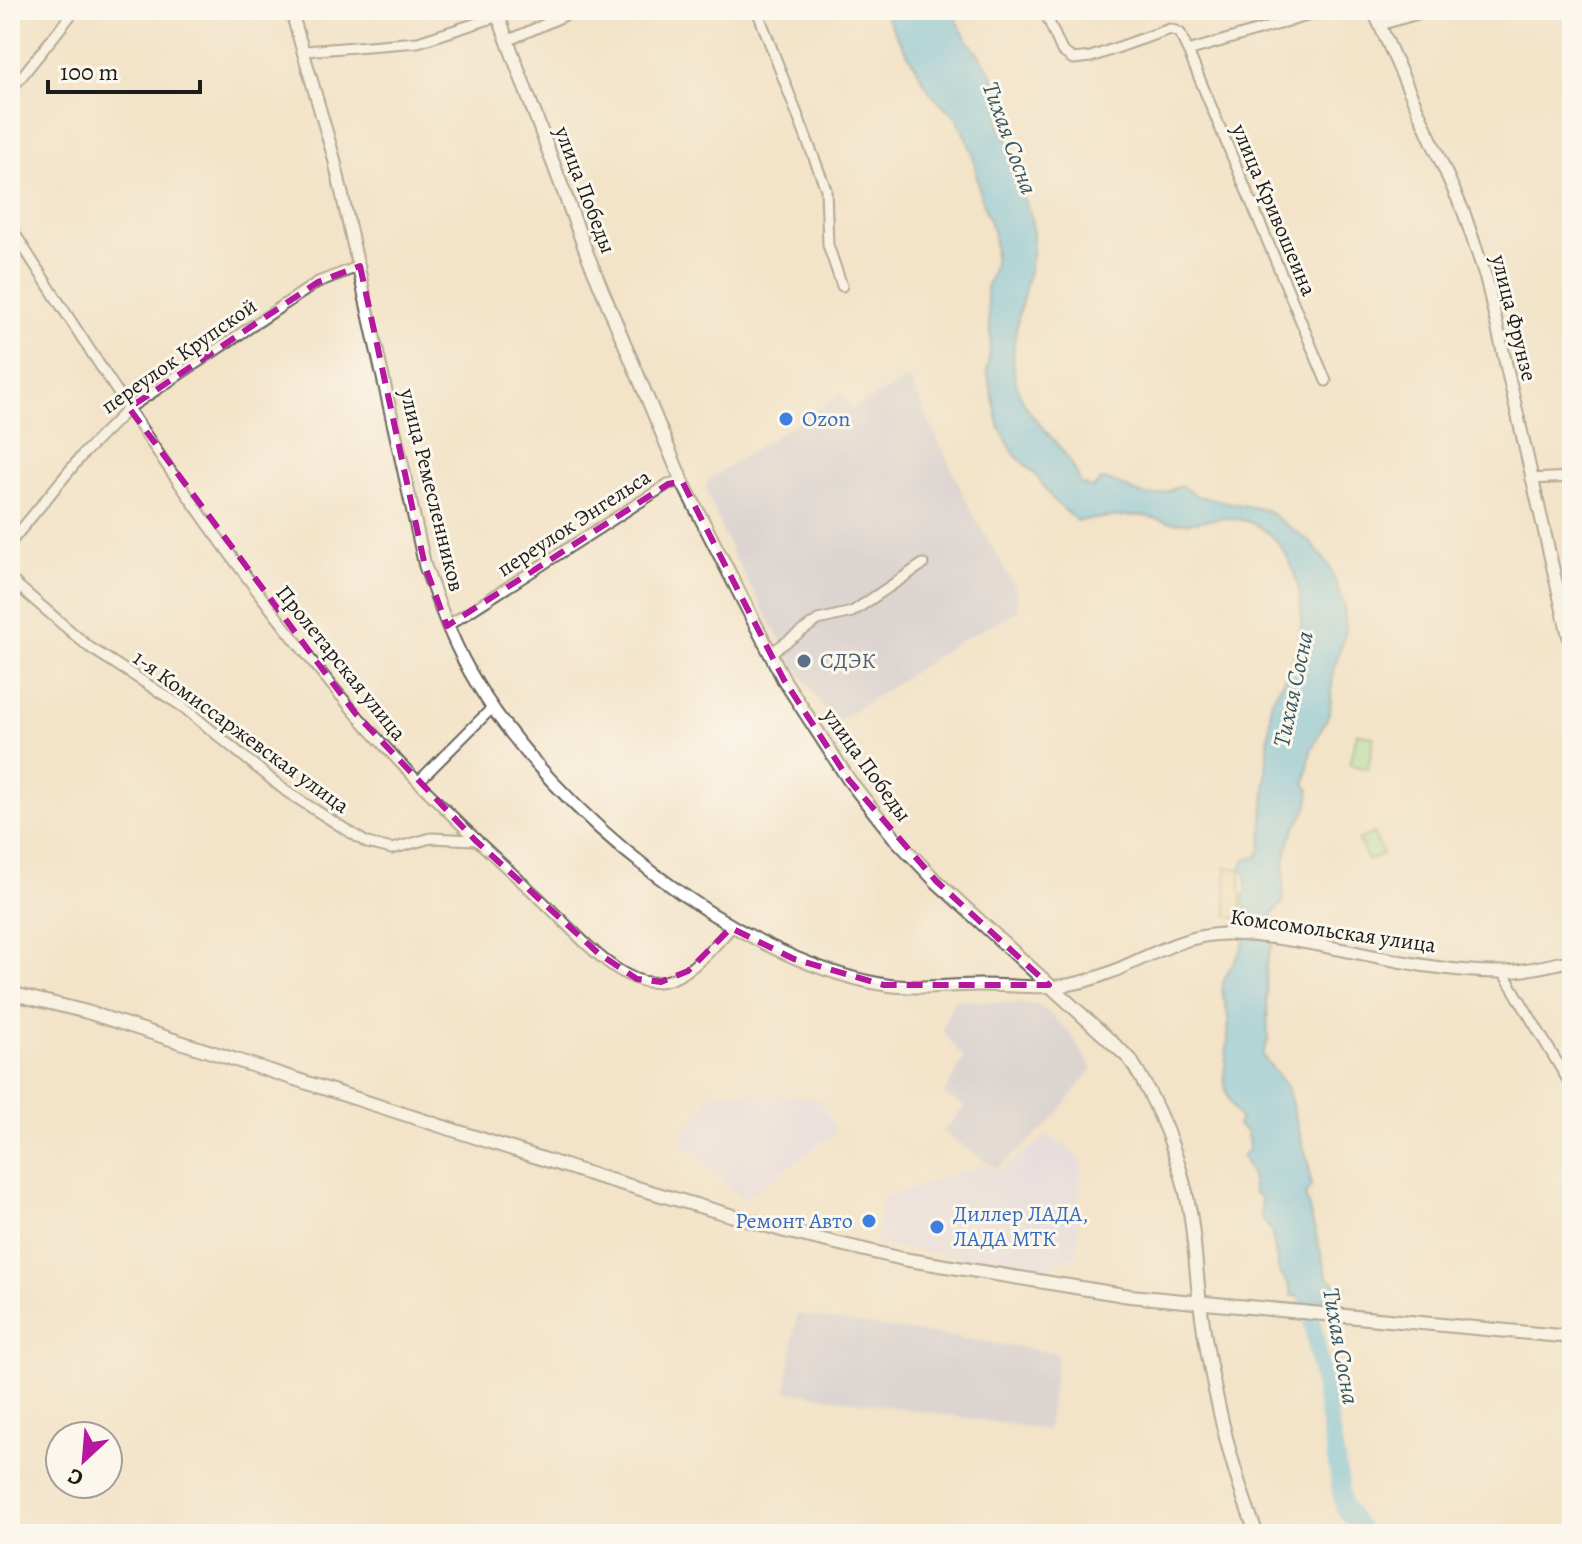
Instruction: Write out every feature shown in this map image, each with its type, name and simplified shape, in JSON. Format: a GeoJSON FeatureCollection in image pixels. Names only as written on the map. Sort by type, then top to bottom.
{"type":"FeatureCollection","features":[{"type":"Feature","properties":{"kind":"main road","name":"улица Победы"},"geometry":{"type":"LineString","coordinates":[[497,13],[587,254],[682,481],[769,654],[811,724],[894,837],[1130,1059],[1148,1086],[1189,1208],[1200,1303],[1245,1506],[1257,1534]]}},
{"type":"Feature","properties":{"kind":"main road"},"geometry":{"type":"LineString","coordinates":[[10,993],[87,1012],[596,1176],[785,1231],[903,1259],[1130,1296],[1400,1318],[1572,1337]]}},
{"type":"Feature","properties":{"kind":"street","name":"улица Ремесленников"},"geometry":{"type":"LineString","coordinates":[[291,10],[305,51],[360,266],[425,566],[447,626],[477,685],[513,737],[581,809],[646,866],[731,928],[794,959],[884,985],[1049,985]]}},
{"type":"Feature","properties":{"kind":"street"},"geometry":{"type":"LineString","coordinates":[[507,41],[577,10]]}},
{"type":"Feature","properties":{"kind":"street"},"geometry":{"type":"LineString","coordinates":[[757,10],[826,189],[828,245],[842,286]]}},
{"type":"Feature","properties":{"kind":"street"},"geometry":{"type":"LineString","coordinates":[[1044,10],[1062,51],[1073,59],[1091,57],[1170,29],[1180,33],[1188,51],[1327,10]]}},
{"type":"Feature","properties":{"kind":"street","name":"улица Фрунзе"},"geometry":{"type":"LineString","coordinates":[[1373,10],[1464,213],[1486,278],[1572,651]]}},
{"type":"Feature","properties":{"kind":"street"},"geometry":{"type":"LineString","coordinates":[[1380,25],[1431,10]]}},
{"type":"Feature","properties":{"kind":"street"},"geometry":{"type":"LineString","coordinates":[[10,91],[71,12]]}},
{"type":"Feature","properties":{"kind":"street"},"geometry":{"type":"LineString","coordinates":[[305,51],[418,42],[497,13]]}},
{"type":"Feature","properties":{"kind":"street","name":"улица Кривошеина"},"geometry":{"type":"LineString","coordinates":[[1188,51],[1326,381]]}},
{"type":"Feature","properties":{"kind":"street","name":"Пролетарская улица"},"geometry":{"type":"LineString","coordinates":[[10,226],[129,408],[256,587],[355,713],[475,840],[598,953],[637,979],[661,982],[688,971],[731,928]]}},
{"type":"Feature","properties":{"kind":"street","name":"переулок Крупской"},"geometry":{"type":"LineString","coordinates":[[10,543],[84,453],[129,408],[318,282],[360,266]]}},
{"type":"Feature","properties":{"kind":"street"},"geometry":{"type":"LineString","coordinates":[[1531,479],[1572,477]]}},
{"type":"Feature","properties":{"kind":"street","name":"переулок Энгельса"},"geometry":{"type":"LineString","coordinates":[[447,626],[668,484],[682,481]]}},
{"type":"Feature","properties":{"kind":"street"},"geometry":{"type":"LineString","coordinates":[[769,654],[818,620],[852,612],[923,564]]}},
{"type":"Feature","properties":{"kind":"street","name":"1-я Комиссаржевская улица"},"geometry":{"type":"LineString","coordinates":[[10,579],[89,647],[183,707],[287,792],[367,843],[392,849],[431,838],[475,840]]}},
{"type":"Feature","properties":{"kind":"street"},"geometry":{"type":"LineString","coordinates":[[418,782],[493,707]]}},
{"type":"Feature","properties":{"kind":"street","name":"Комсомольская улица"},"geometry":{"type":"LineString","coordinates":[[1049,985],[1077,983],[1192,938],[1228,933],[1300,941],[1462,969],[1503,972],[1572,960]]}},
{"type":"Feature","properties":{"kind":"street"},"geometry":{"type":"LineString","coordinates":[[1503,972],[1572,1087]]}},
{"type":"Feature","properties":{"kind":"highlighted area"},"geometry":{"type":"Polygon","coordinates":[[[360,266],[425,566],[447,626],[668,484],[682,481],[784,680],[849,780],[936,881],[1049,985],[884,985],[794,959],[731,928],[688,971],[661,982],[637,979],[598,953],[475,840],[355,713],[129,408],[318,282],[360,266]]]}},
{"type":"Feature","properties":{"kind":"shaded area"},"geometry":{"type":"Polygon","coordinates":[[[909,378],[968,504],[1017,591],[1018,611],[960,641],[839,721],[829,718],[790,658],[730,549],[705,488],[710,478],[841,394],[852,409],[909,378]]]}},
{"type":"Feature","properties":{"kind":"shaded area"},"geometry":{"type":"Polygon","coordinates":[[[954,999],[1039,1005],[1067,1029],[1093,1069],[1049,1124],[997,1169],[942,1132],[965,1106],[944,1095],[964,1058],[942,1030],[954,999]]]}},
{"type":"Feature","properties":{"kind":"shaded area"},"geometry":{"type":"Polygon","coordinates":[[[715,1091],[819,1098],[836,1132],[743,1199],[680,1141],[715,1091]]]}},
{"type":"Feature","properties":{"kind":"shaded area"},"geometry":{"type":"Polygon","coordinates":[[[1049,1135],[1081,1159],[1078,1253],[1047,1270],[876,1245],[881,1199],[982,1165],[997,1172],[1049,1135]]]}},
{"type":"Feature","properties":{"kind":"shaded area"},"geometry":{"type":"Polygon","coordinates":[[[797,1314],[1058,1353],[1047,1430],[786,1391],[797,1314]]]}},
{"type":"Feature","properties":{"kind":"green space"},"geometry":{"type":"Polygon","coordinates":[[[1357,733],[1374,737],[1368,769],[1350,765],[1357,733]]]}},
{"type":"Feature","properties":{"kind":"green space"},"geometry":{"type":"Polygon","coordinates":[[[1373,833],[1383,854],[1368,861],[1358,840],[1373,833]]]}},
{"type":"Feature","properties":{"kind":"sand"},"geometry":{"type":"Polygon","coordinates":[[[1226,867],[1240,869],[1242,919],[1227,916],[1226,867]]]}},
{"type":"Feature","properties":{"kind":"water"},"geometry":{"type":"Polygon","coordinates":[[[882,10],[961,10],[956,19],[960,28],[993,77],[998,91],[1000,123],[1011,147],[1014,174],[1030,214],[1033,234],[1032,255],[1014,344],[1018,389],[1031,414],[1069,459],[1080,484],[1093,488],[1101,480],[1115,482],[1150,495],[1181,486],[1198,496],[1266,510],[1310,542],[1329,565],[1344,605],[1346,631],[1333,672],[1330,712],[1311,750],[1305,784],[1310,790],[1308,805],[1288,847],[1284,901],[1271,916],[1273,926],[1250,922],[1242,898],[1246,892],[1246,874],[1240,869],[1245,859],[1257,857],[1261,849],[1271,702],[1291,664],[1300,632],[1299,592],[1290,562],[1282,548],[1260,527],[1238,519],[1180,523],[1128,516],[1077,521],[1054,501],[1036,475],[1015,455],[1000,429],[987,371],[991,341],[986,288],[995,264],[994,234],[981,198],[972,151],[957,118],[932,95],[882,10]]]}},
{"type":"Feature","properties":{"kind":"water"},"geometry":{"type":"Polygon","coordinates":[[[1245,936],[1274,940],[1266,964],[1268,1041],[1262,1055],[1287,1087],[1309,1166],[1311,1187],[1305,1194],[1327,1276],[1335,1284],[1347,1286],[1344,1293],[1334,1293],[1332,1300],[1292,1296],[1289,1284],[1279,1272],[1271,1230],[1261,1218],[1261,1198],[1253,1192],[1251,1173],[1242,1156],[1249,1149],[1247,1132],[1237,1125],[1240,1119],[1226,1092],[1228,1017],[1223,985],[1245,936]]]}},
{"type":"Feature","properties":{"kind":"waterway","name":"Тихая Сосна"},"geometry":{"type":"LineString","coordinates":[[1304,1274],[1344,1507],[1363,1534]]}},
{"type":"Feature","properties":{"kind":"place","name":"Ozon"},"geometry":{"type":"Point","coordinates":[786,419]}},
{"type":"Feature","properties":{"kind":"place","name":"СДЭК"},"geometry":{"type":"Point","coordinates":[804,661]}},
{"type":"Feature","properties":{"kind":"place","name":"Ремонт Авто"},"geometry":{"type":"Point","coordinates":[869,1221]}},
{"type":"Feature","properties":{"kind":"place","name":"Диллер ЛАДА, ЛАДА МТК"},"geometry":{"type":"Point","coordinates":[937,1227]}}]}
